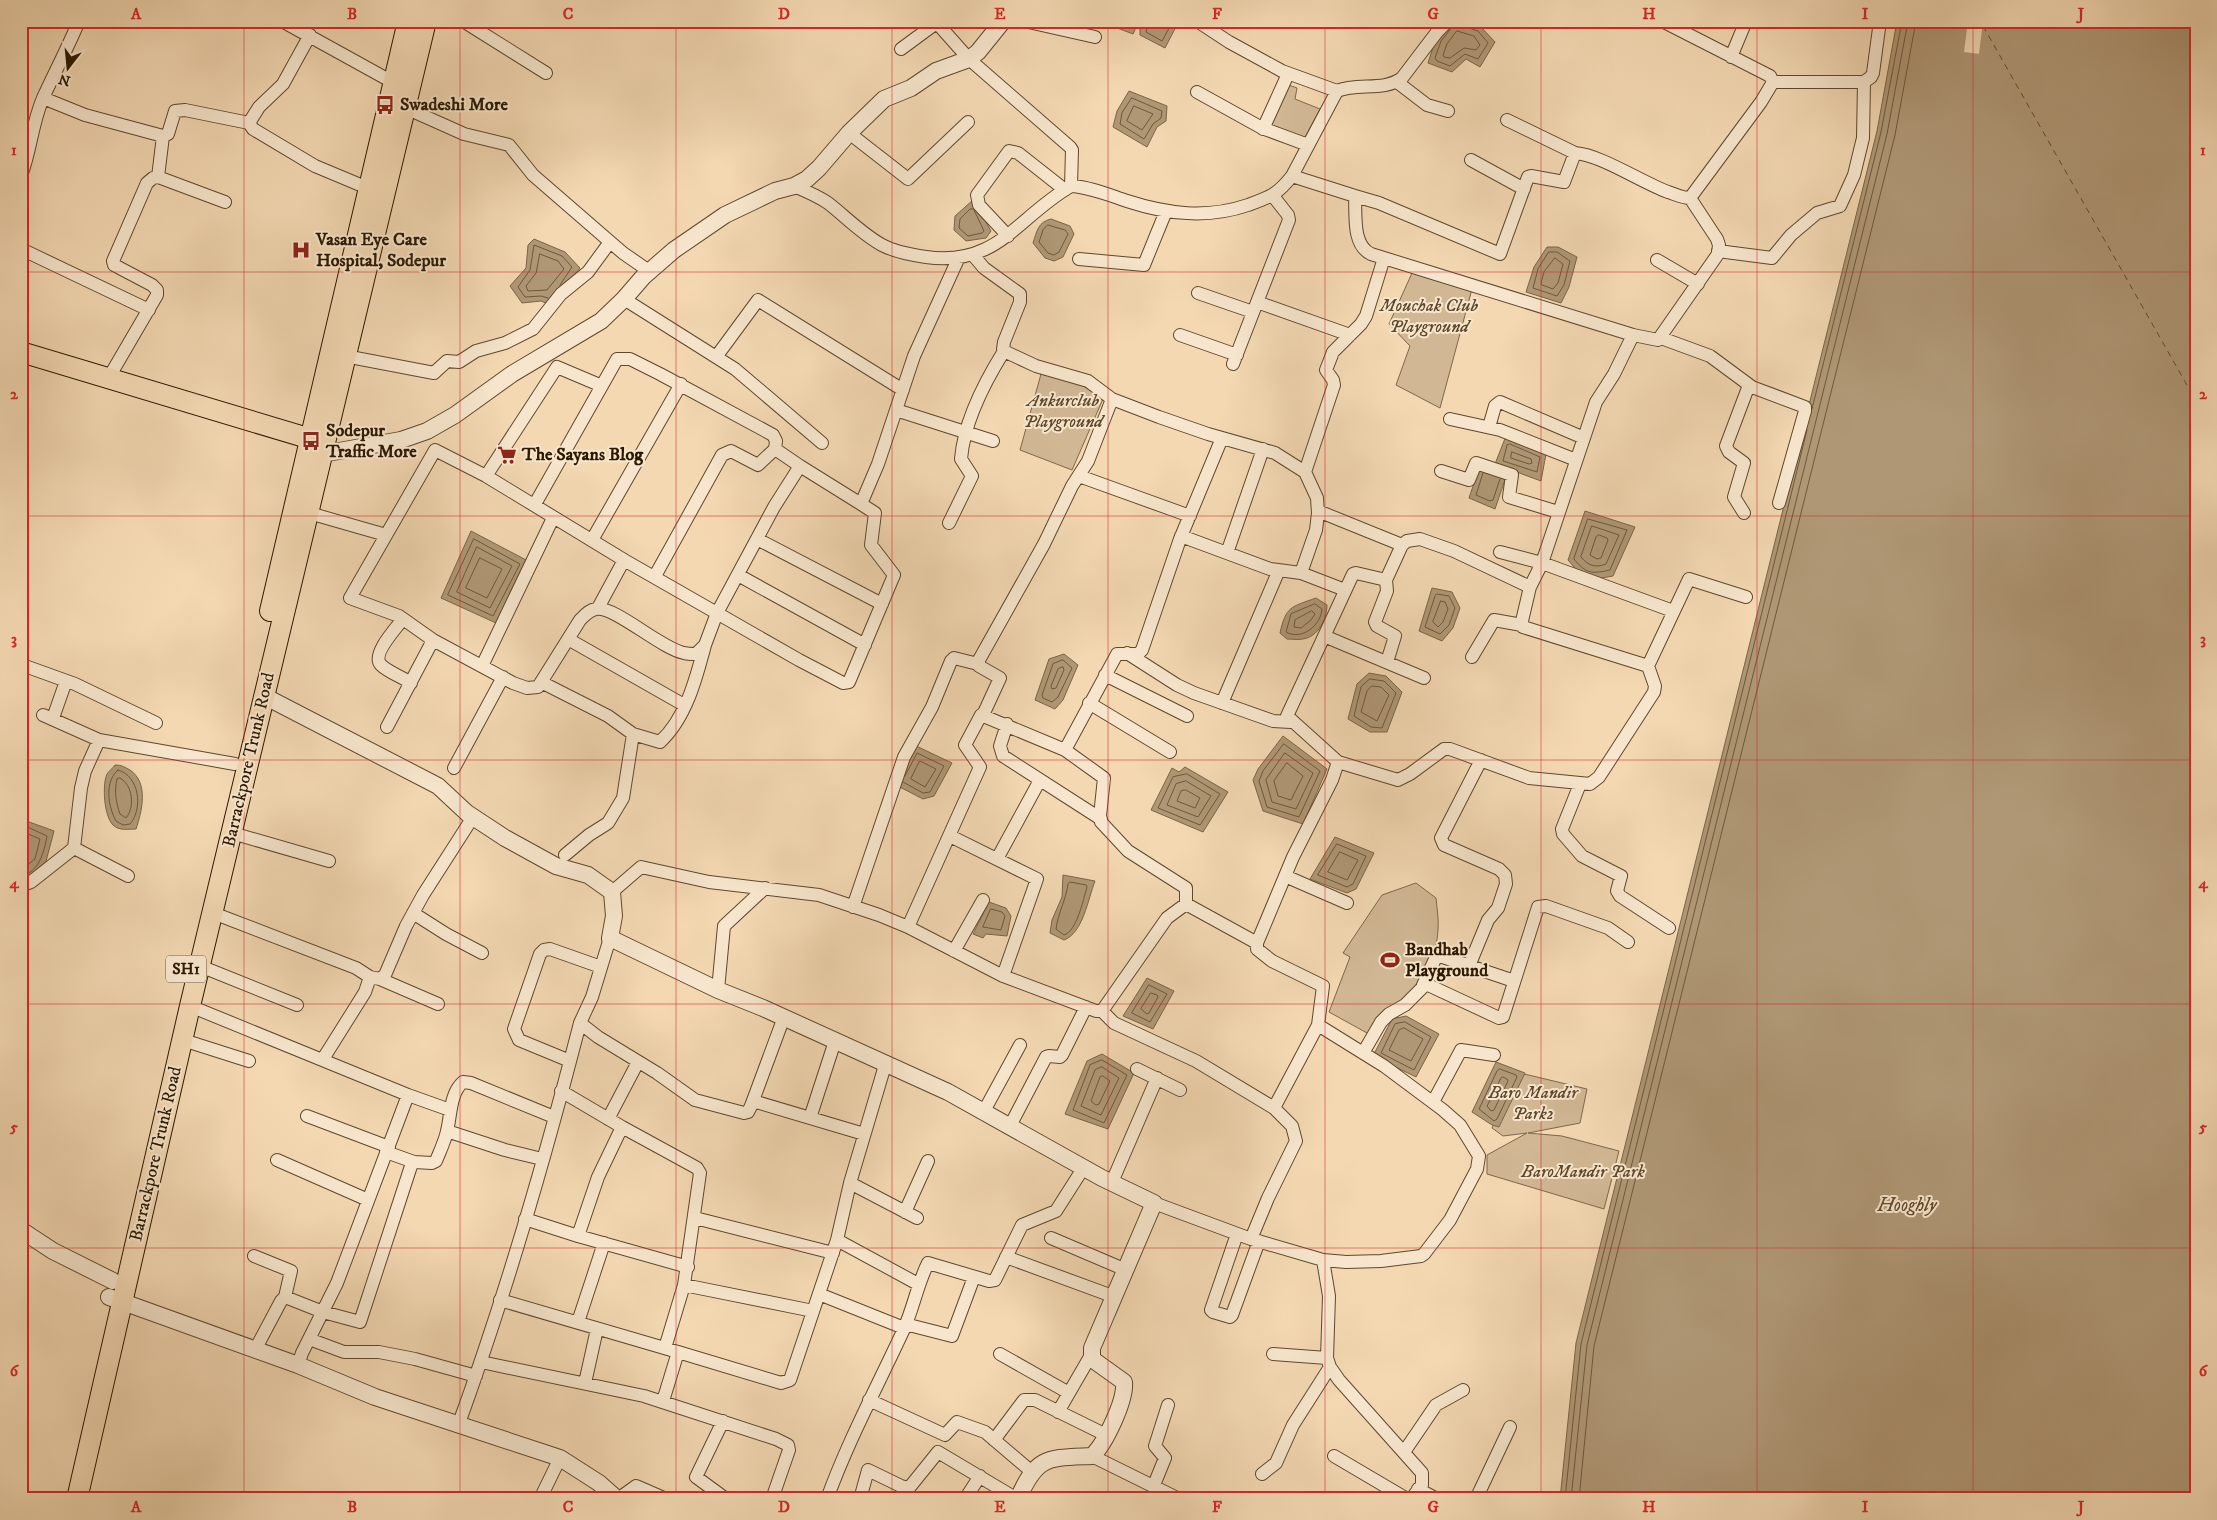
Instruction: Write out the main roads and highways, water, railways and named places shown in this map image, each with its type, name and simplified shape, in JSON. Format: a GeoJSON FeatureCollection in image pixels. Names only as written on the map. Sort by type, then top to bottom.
{"type":"FeatureCollection","features":[{"type":"Feature","properties":{"kind":"main road","name":"Barrackpore Trunk Road"},"geometry":{"type":"LineString","coordinates":[[77,1499],[115,1294],[235,764],[301,510],[345,356],[399,95],[408,21]]}},
{"type":"Feature","properties":{"kind":"main road","name":"Barrackpore Trunk Road"},"geometry":{"type":"LineString","coordinates":[[319,447],[370,189],[399,95],[426,21]]}},
{"type":"Feature","properties":{"kind":"main road"},"geometry":{"type":"LineString","coordinates":[[21,352],[319,447]]}},
{"type":"Feature","properties":{"kind":"main road"},"geometry":{"type":"LineString","coordinates":[[21,364],[319,447]]}},
{"type":"Feature","properties":{"kind":"main road","name":"Barrackpore Trunk Road"},"geometry":{"type":"LineString","coordinates":[[63,1499],[213,913],[264,696],[301,510]]}},
{"type":"Feature","properties":{"kind":"water"},"geometry":{"type":"Polygon","coordinates":[[[1099,21],[1139,21],[1133,34],[1099,21]]]}},
{"type":"Feature","properties":{"kind":"water"},"geometry":{"type":"Polygon","coordinates":[[[1145,21],[1179,21],[1165,48],[1140,35],[1140,28],[1145,21]]]}},
{"type":"Feature","properties":{"kind":"water"},"geometry":{"type":"Polygon","coordinates":[[[1451,21],[1480,26],[1495,42],[1480,67],[1466,59],[1452,72],[1428,63],[1436,38],[1451,21]]]}},
{"type":"Feature","properties":{"kind":"water","name":"Hooghly"},"geometry":{"type":"Polygon","coordinates":[[[1897,21],[2196,21],[2196,1499],[1560,1499],[1576,1343],[1877,131],[1897,21]]]}},
{"type":"Feature","properties":{"kind":"water"},"geometry":{"type":"Polygon","coordinates":[[[1129,91],[1167,106],[1166,121],[1157,127],[1147,147],[1113,127],[1117,111],[1129,91]]]}},
{"type":"Feature","properties":{"kind":"water"},"geometry":{"type":"Polygon","coordinates":[[[973,200],[991,231],[986,238],[966,241],[954,230],[955,216],[973,200]]]}},
{"type":"Feature","properties":{"kind":"water"},"geometry":{"type":"Polygon","coordinates":[[[1051,219],[1070,226],[1074,234],[1063,257],[1054,261],[1045,258],[1033,243],[1037,231],[1043,222],[1051,219]]]}},
{"type":"Feature","properties":{"kind":"water"},"geometry":{"type":"Polygon","coordinates":[[[534,239],[565,252],[580,268],[550,305],[541,301],[522,303],[510,286],[526,268],[528,245],[534,239]]]}},
{"type":"Feature","properties":{"kind":"water"},"geometry":{"type":"Polygon","coordinates":[[[1547,247],[1558,247],[1577,257],[1569,287],[1561,303],[1526,292],[1534,267],[1547,247]]]}},
{"type":"Feature","properties":{"kind":"water"},"geometry":{"type":"Polygon","coordinates":[[[1506,436],[1546,454],[1541,481],[1495,464],[1506,436]]]}},
{"type":"Feature","properties":{"kind":"water"},"geometry":{"type":"Polygon","coordinates":[[[1480,466],[1507,474],[1495,509],[1469,498],[1480,466]]]}},
{"type":"Feature","properties":{"kind":"water"},"geometry":{"type":"Polygon","coordinates":[[[1585,511],[1635,527],[1613,576],[1596,579],[1580,574],[1568,560],[1585,511]]]}},
{"type":"Feature","properties":{"kind":"water"},"geometry":{"type":"Polygon","coordinates":[[[471,531],[528,561],[496,623],[441,598],[471,531]]]}},
{"type":"Feature","properties":{"kind":"water"},"geometry":{"type":"Polygon","coordinates":[[[1432,588],[1452,592],[1460,608],[1453,628],[1442,641],[1419,631],[1432,588]]]}},
{"type":"Feature","properties":{"kind":"water"},"geometry":{"type":"Polygon","coordinates":[[[1316,598],[1327,605],[1321,626],[1308,638],[1287,639],[1280,633],[1287,612],[1295,606],[1316,598]]]}},
{"type":"Feature","properties":{"kind":"water"},"geometry":{"type":"Polygon","coordinates":[[[1064,654],[1078,665],[1063,700],[1055,709],[1035,700],[1049,659],[1064,654]]]}},
{"type":"Feature","properties":{"kind":"water"},"geometry":{"type":"Polygon","coordinates":[[[1369,673],[1386,676],[1402,692],[1387,732],[1370,732],[1348,719],[1357,684],[1369,673]]]}},
{"type":"Feature","properties":{"kind":"water"},"geometry":{"type":"Polygon","coordinates":[[[1283,736],[1327,769],[1303,824],[1263,811],[1253,780],[1258,769],[1283,736]]]}},
{"type":"Feature","properties":{"kind":"water"},"geometry":{"type":"Polygon","coordinates":[[[914,745],[952,763],[934,796],[923,799],[896,785],[914,745]]]}},
{"type":"Feature","properties":{"kind":"water"},"geometry":{"type":"Polygon","coordinates":[[[115,765],[130,770],[140,782],[142,806],[136,829],[115,827],[108,815],[105,800],[105,779],[115,765]]]}},
{"type":"Feature","properties":{"kind":"water"},"geometry":{"type":"Polygon","coordinates":[[[1185,767],[1228,792],[1203,832],[1151,810],[1172,768],[1179,772],[1185,767]]]}},
{"type":"Feature","properties":{"kind":"water"},"geometry":{"type":"Polygon","coordinates":[[[21,819],[54,831],[45,865],[26,882],[21,880],[21,819]]]}},
{"type":"Feature","properties":{"kind":"water"},"geometry":{"type":"Polygon","coordinates":[[[1335,837],[1374,853],[1356,889],[1347,893],[1310,879],[1335,837]]]}},
{"type":"Feature","properties":{"kind":"water"},"geometry":{"type":"Polygon","coordinates":[[[1063,875],[1095,881],[1080,923],[1076,930],[1064,940],[1050,933],[1052,920],[1062,897],[1063,875]]]}},
{"type":"Feature","properties":{"kind":"water"},"geometry":{"type":"Polygon","coordinates":[[[989,902],[1006,908],[1011,916],[1007,936],[986,934],[983,938],[973,934],[989,902]]]}},
{"type":"Feature","properties":{"kind":"water"},"geometry":{"type":"Polygon","coordinates":[[[1147,978],[1174,991],[1153,1029],[1123,1016],[1147,978]]]}},
{"type":"Feature","properties":{"kind":"water"},"geometry":{"type":"Polygon","coordinates":[[[1406,1016],[1439,1034],[1416,1077],[1373,1056],[1392,1019],[1406,1016]]]}},
{"type":"Feature","properties":{"kind":"water"},"geometry":{"type":"Polygon","coordinates":[[[1102,1054],[1134,1073],[1108,1129],[1065,1114],[1087,1061],[1102,1054]]]}},
{"type":"Feature","properties":{"kind":"water"},"geometry":{"type":"Polygon","coordinates":[[[1496,1062],[1525,1073],[1499,1127],[1492,1125],[1472,1112],[1496,1062]]]}},
{"type":"Feature","properties":{"kind":"place","name":"Swadeshi More"},"geometry":{"type":"Point","coordinates":[385,105]}},
{"type":"Feature","properties":{"kind":"place","name":"Vasan Eye Care Hospital, Sodepur"},"geometry":{"type":"Point","coordinates":[301,250]}},
{"type":"Feature","properties":{"kind":"place","name":"Sodepur Traffic More"},"geometry":{"type":"Point","coordinates":[311,441]}},
{"type":"Feature","properties":{"kind":"place","name":"The Sayans Blog"},"geometry":{"type":"Point","coordinates":[507,455]}},
{"type":"Feature","properties":{"kind":"place","name":"Bandhab Playground"},"geometry":{"type":"Point","coordinates":[1390,960]}},
{"type":"Feature","properties":{"kind":"park label","name":"Mouchak Club Playground"},"geometry":{"type":"Point","coordinates":[1429,316]}},
{"type":"Feature","properties":{"kind":"park label","name":"Ankurclub Playground"},"geometry":{"type":"Point","coordinates":[1063,411]}},
{"type":"Feature","properties":{"kind":"park label","name":"Baro Mandir Park2"},"geometry":{"type":"Point","coordinates":[1533,1103]}},
{"type":"Feature","properties":{"kind":"park label","name":"BaroMandir Park"},"geometry":{"type":"Point","coordinates":[1583,1172]}}]}
